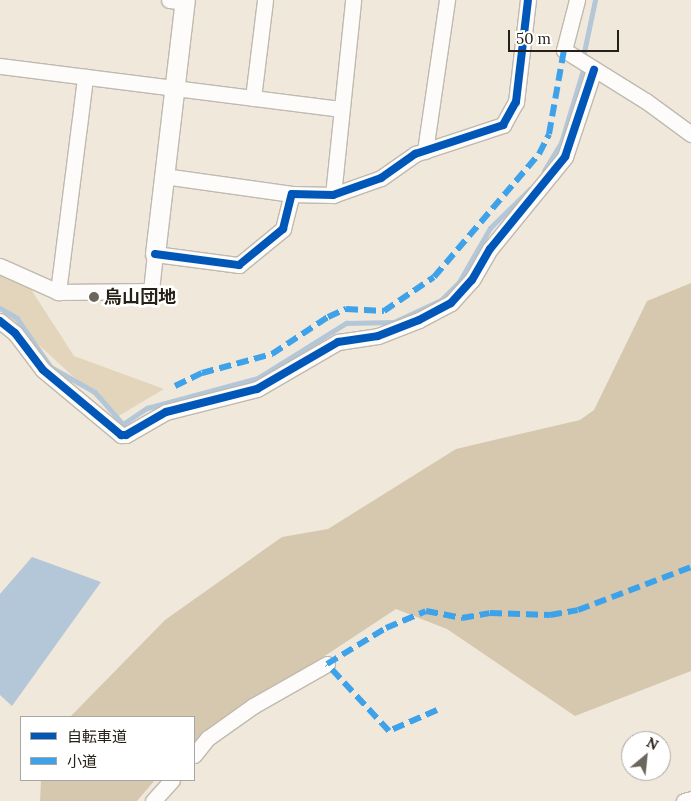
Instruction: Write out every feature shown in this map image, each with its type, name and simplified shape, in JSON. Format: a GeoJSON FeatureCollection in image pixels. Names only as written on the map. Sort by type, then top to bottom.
{"type":"FeatureCollection","features":[{"type":"Feature","properties":{"kind":"street"},"geometry":{"type":"LineString","coordinates":[[254,98],[265,0]]}},
{"type":"Feature","properties":{"kind":"street"},"geometry":{"type":"LineString","coordinates":[[333,195],[340,109],[353,0]]}},
{"type":"Feature","properties":{"kind":"street"},"geometry":{"type":"LineString","coordinates":[[425,152],[447,0]]}},
{"type":"Feature","properties":{"kind":"street"},"geometry":{"type":"LineString","coordinates":[[164,176],[292,194],[333,195],[381,178],[415,154],[503,126],[516,102],[528,0]]}},
{"type":"Feature","properties":{"kind":"street"},"geometry":{"type":"LineString","coordinates":[[576,0],[564,50],[646,101],[691,134]]}},
{"type":"Feature","properties":{"kind":"street"},"geometry":{"type":"LineString","coordinates":[[0,266],[58,292],[151,291],[174,88],[180,1]]}},
{"type":"Feature","properties":{"kind":"street"},"geometry":{"type":"LineString","coordinates":[[0,66],[340,109]]}},
{"type":"Feature","properties":{"kind":"street"},"geometry":{"type":"LineString","coordinates":[[0,321],[15,333],[43,370],[121,435],[126,435],[166,412],[257,389],[338,342],[378,336],[451,303],[472,280],[490,249],[565,157],[594,70]]}},
{"type":"Feature","properties":{"kind":"street"},"geometry":{"type":"LineString","coordinates":[[58,292],[84,77]]}},
{"type":"Feature","properties":{"kind":"street"},"geometry":{"type":"LineString","coordinates":[[155,254],[239,265],[283,228],[292,194]]}},
{"type":"Feature","properties":{"kind":"street"},"geometry":{"type":"LineString","coordinates":[[195,754],[208,738],[253,706],[327,664]]}},
{"type":"Feature","properties":{"kind":"street"},"geometry":{"type":"LineString","coordinates":[[153,801],[171,781]]}},
{"type":"Feature","properties":{"kind":"street"},"geometry":{"type":"LineString","coordinates":[[684,801],[691,799]]}},
{"type":"Feature","properties":{"kind":"shaded area"},"geometry":{"type":"Polygon","coordinates":[[[0,266],[23,277],[74,356],[164,389],[117,417],[0,309],[0,266]]]}},
{"type":"Feature","properties":{"kind":"shaded area"},"geometry":{"type":"Polygon","coordinates":[[[691,283],[691,671],[575,716],[447,629],[396,609],[195,741],[195,716],[71,716],[165,620],[282,537],[328,529],[456,449],[580,420],[594,410],[647,301],[691,283]]]}},
{"type":"Feature","properties":{"kind":"shaded area"},"geometry":{"type":"Polygon","coordinates":[[[41,781],[154,781],[137,801],[40,801],[41,781]]]}},
{"type":"Feature","properties":{"kind":"water"},"geometry":{"type":"Polygon","coordinates":[[[32,557],[101,582],[12,706],[0,695],[0,594],[32,557]]]}},
{"type":"Feature","properties":{"kind":"waterway"},"geometry":{"type":"LineString","coordinates":[[583,57],[595,0]]}},
{"type":"Feature","properties":{"kind":"waterway"},"geometry":{"type":"LineString","coordinates":[[544,171],[561,143],[584,67]]}},
{"type":"Feature","properties":{"kind":"waterway"},"geometry":{"type":"LineString","coordinates":[[0,308],[17,318],[51,367],[95,392],[123,424],[147,408],[258,378],[346,323],[394,322],[441,300],[459,282],[490,228],[530,189]]}},
{"type":"Feature","properties":{"kind":"marked path"},"geometry":{"type":"LineString","coordinates":[[175,386],[202,373],[272,354],[328,317],[346,309],[384,311],[434,277],[539,154],[549,134],[564,50]]}},
{"type":"Feature","properties":{"kind":"marked path"},"geometry":{"type":"LineString","coordinates":[[437,710],[389,731],[327,664],[386,628],[426,611],[462,618],[490,613],[550,615],[578,610],[691,567]]}},
{"type":"Feature","properties":{"kind":"cycle path"},"geometry":{"type":"LineString","coordinates":[[155,254],[239,265],[283,229],[292,194],[333,195],[381,178],[415,154],[503,125],[516,102],[528,0]]}},
{"type":"Feature","properties":{"kind":"cycle path"},"geometry":{"type":"LineString","coordinates":[[0,321],[15,333],[43,370],[121,435],[126,435],[166,412],[257,389],[338,342],[378,336],[419,320],[451,303],[472,280],[490,249],[565,157],[594,70]]}},
{"type":"Feature","properties":{"kind":"place","name":"烏山団地"},"geometry":{"type":"Point","coordinates":[94,297]}}]}
